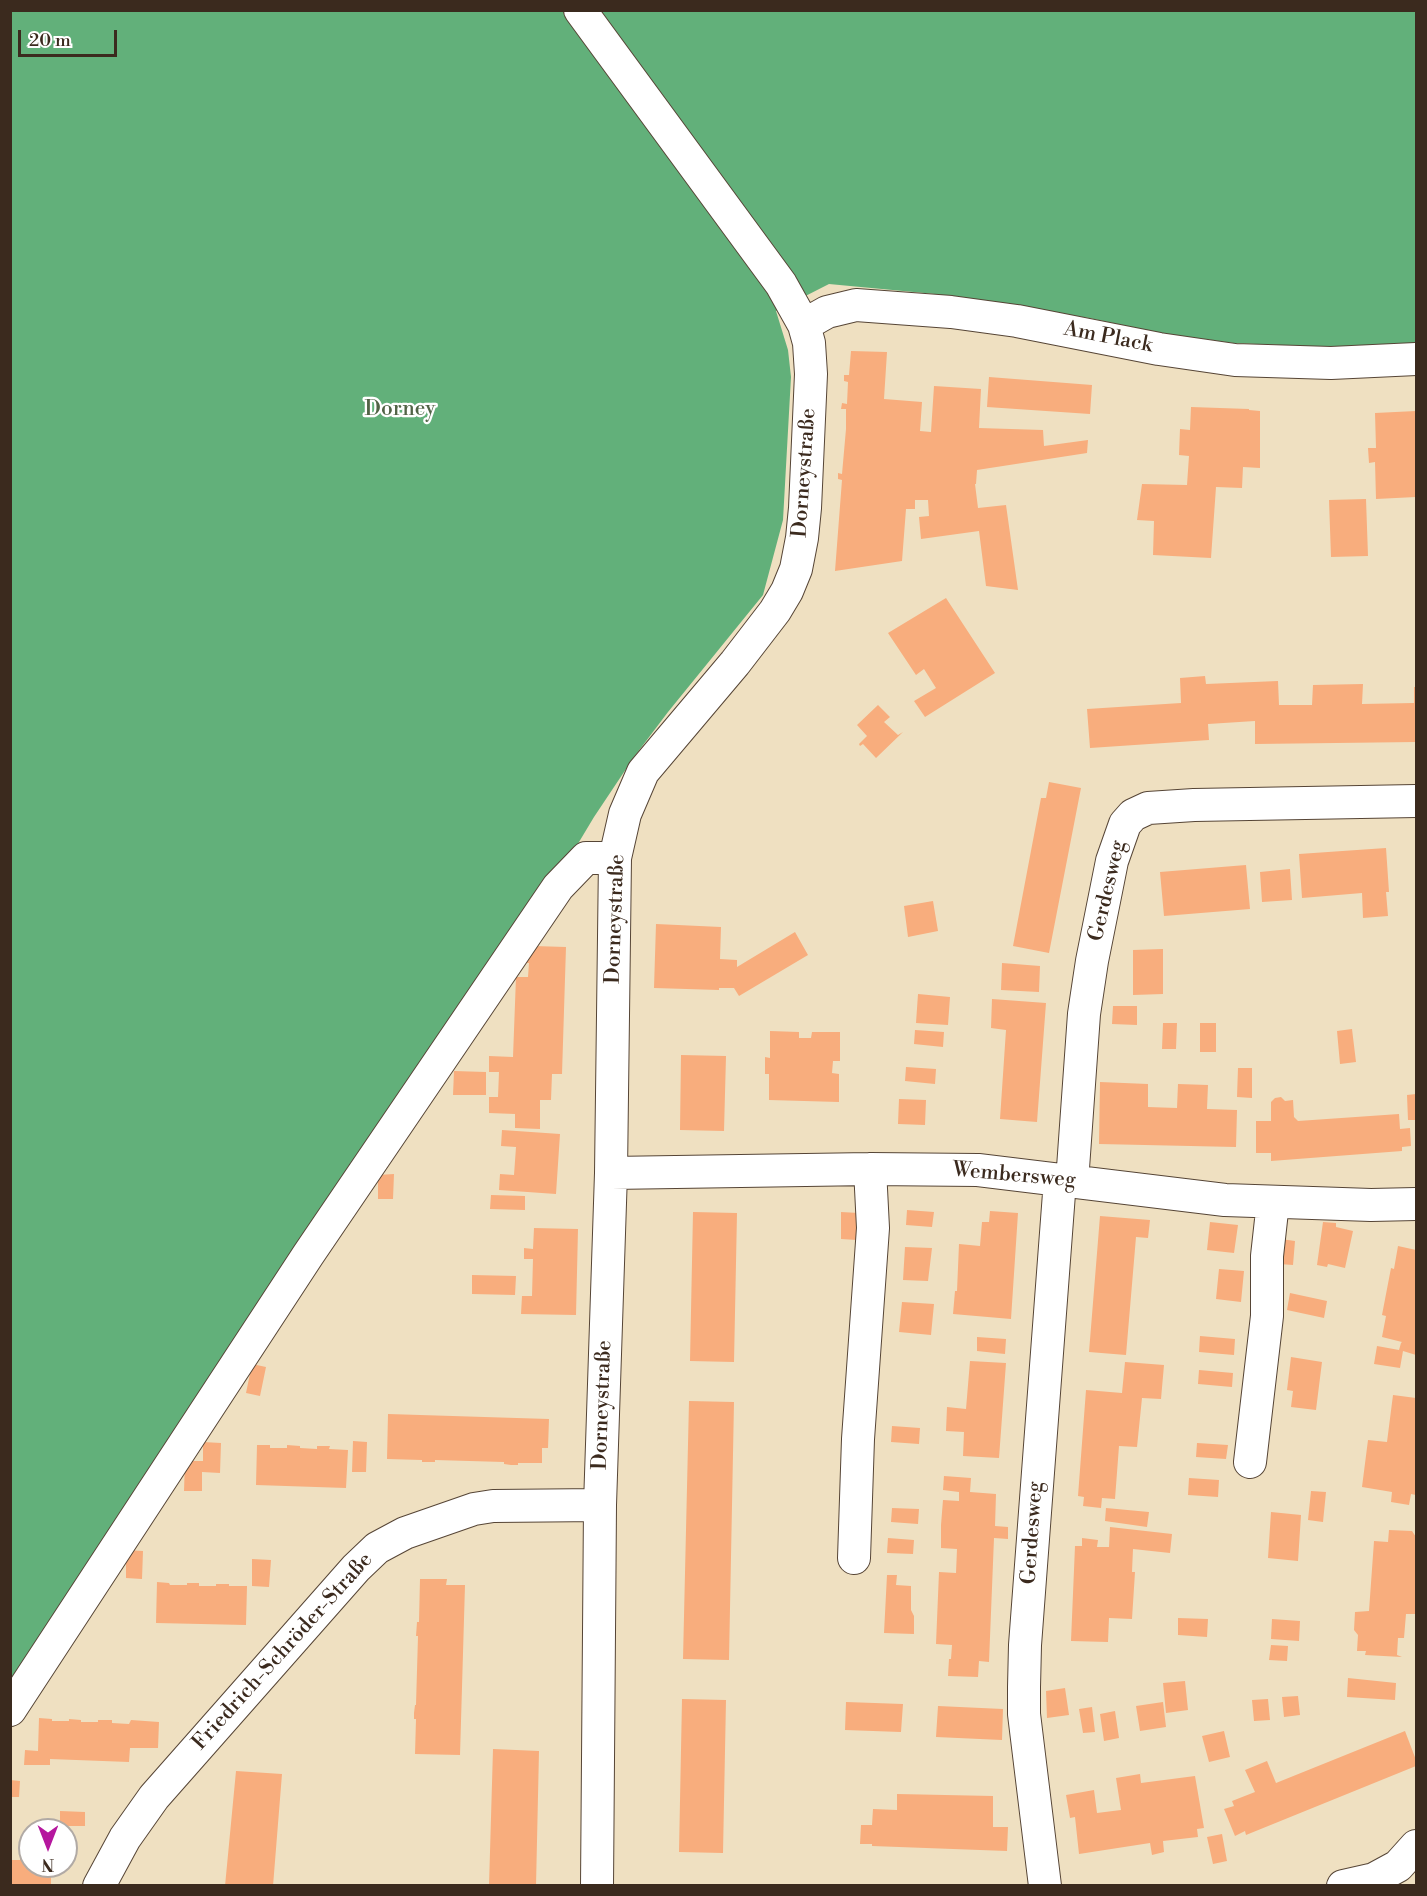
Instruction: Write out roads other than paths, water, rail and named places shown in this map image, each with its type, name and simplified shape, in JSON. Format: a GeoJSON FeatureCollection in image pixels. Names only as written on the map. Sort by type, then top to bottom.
{"type":"FeatureCollection","features":[{"type":"Feature","properties":{"kind":"street","name":"Dorneystraße"},"geometry":{"type":"LineString","coordinates":[[580,10],[781,284],[804,325],[809,343],[811,374],[805,508],[796,569],[775,611],[735,663],[643,772],[625,814],[615,858],[611,1173],[600,1505],[597,1886]]}},
{"type":"Feature","properties":{"kind":"street","name":"Am Plack"},"geometry":{"type":"LineString","coordinates":[[804,325],[826,312],[856,305],[951,312],[1017,321],[1159,349],[1235,360],[1331,363],[1416,359]]}},
{"type":"Feature","properties":{"kind":"street","name":"Gerdesweg"},"geometry":{"type":"LineString","coordinates":[[1045,1886],[1024,1714],[1025,1645],[1066,1181],[1084,1014],[1112,861],[1125,824],[1133,815],[1148,808],[1416,801]]}},
{"type":"Feature","properties":{"kind":"street"},"geometry":{"type":"LineString","coordinates":[[10,1710],[308,1255],[558,887],[586,858],[615,858]]}},
{"type":"Feature","properties":{"kind":"street"},"geometry":{"type":"LineString","coordinates":[[854,1558],[858,1439],[873,1228],[870,1169]]}},
{"type":"Feature","properties":{"kind":"street","name":"Wembersweg"},"geometry":{"type":"LineString","coordinates":[[611,1173],[870,1169],[978,1170],[1226,1200],[1273,1203],[1416,1204]]}},
{"type":"Feature","properties":{"kind":"street"},"geometry":{"type":"LineString","coordinates":[[1250,1462],[1267,1316],[1267,1256],[1273,1203]]}},
{"type":"Feature","properties":{"kind":"street","name":"Friedrich-Schröder-Straße"},"geometry":{"type":"LineString","coordinates":[[99,1886],[125,1838],[154,1797],[348,1576],[377,1548],[405,1533],[474,1509],[493,1506],[600,1505]]}},
{"type":"Feature","properties":{"kind":"street"},"geometry":{"type":"LineString","coordinates":[[1343,1886],[1375,1882],[1398,1866],[1416,1846]]}},
{"type":"Feature","properties":{"kind":"park label","name":"Dorney"},"geometry":{"type":"Point","coordinates":[400,410]}}]}
